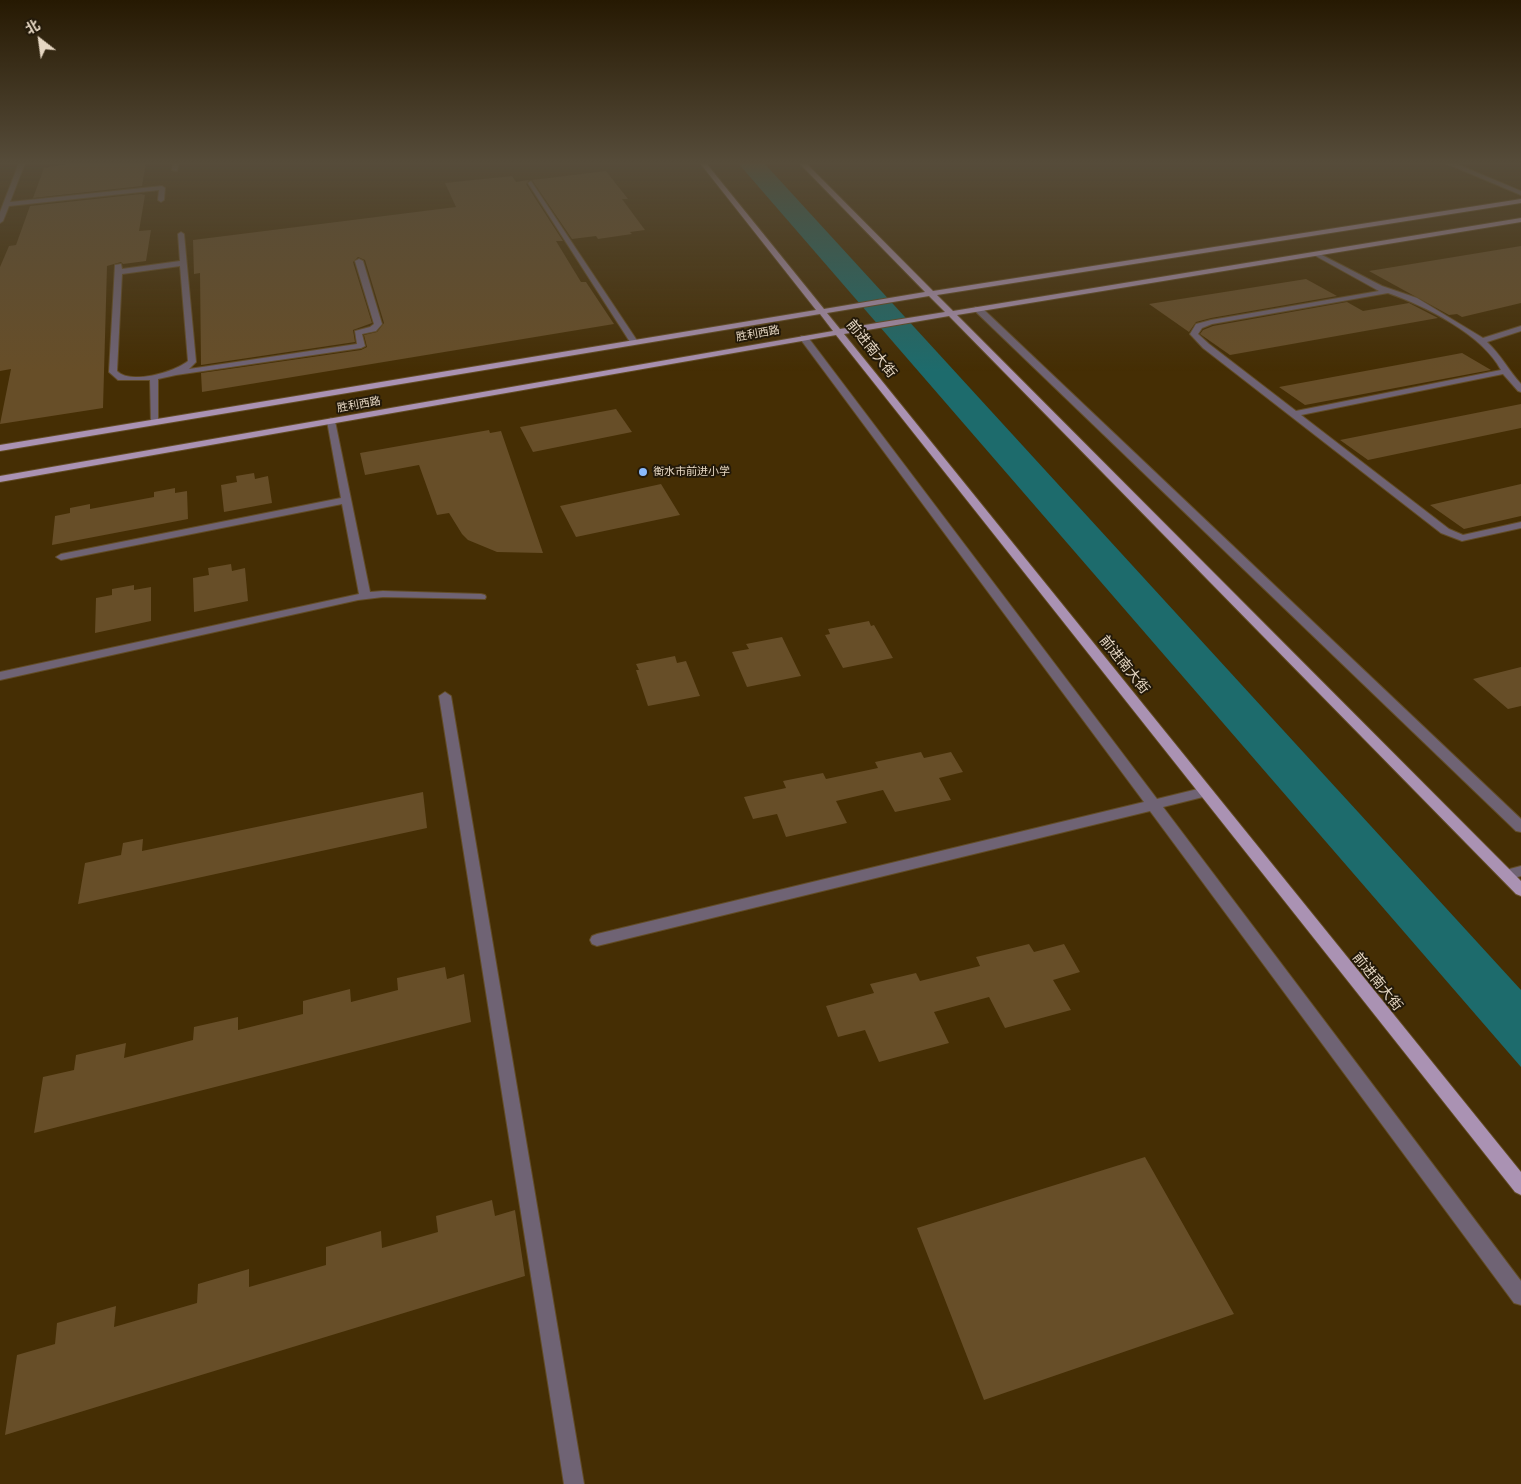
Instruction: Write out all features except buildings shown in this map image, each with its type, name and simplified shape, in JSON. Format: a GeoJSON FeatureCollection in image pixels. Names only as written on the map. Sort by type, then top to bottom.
{"type":"FeatureCollection","features":[{"type":"Feature","properties":{"kind":"main road","name":"前进南大街"},"geometry":{"type":"LineString","coordinates":[[758,232],[1521,1186]]}},
{"type":"Feature","properties":{"kind":"main road"},"geometry":{"type":"LineString","coordinates":[[870,232],[1521,890]]}},
{"type":"Feature","properties":{"kind":"main road","name":"胜利西路"},"geometry":{"type":"LineString","coordinates":[[0,448],[821,311],[1322,232]]}},
{"type":"Feature","properties":{"kind":"main road","name":"胜利西路"},"geometry":{"type":"LineString","coordinates":[[0,480],[918,318],[1447,232]]}},
{"type":"Feature","properties":{"kind":"street"},"geometry":{"type":"LineString","coordinates":[[563,232],[634,342]]}},
{"type":"Feature","properties":{"kind":"street"},"geometry":{"type":"LineString","coordinates":[[174,373],[192,362],[182,234]]}},
{"type":"Feature","properties":{"kind":"street"},"geometry":{"type":"LineString","coordinates":[[1316,254],[1389,292],[1430,309],[1482,341],[1496,355],[1521,389]]}},
{"type":"Feature","properties":{"kind":"street"},"geometry":{"type":"LineString","coordinates":[[184,263],[119,268],[113,372],[118,378],[126,380],[187,373],[361,346],[358,333],[373,328],[378,324],[359,261]]}},
{"type":"Feature","properties":{"kind":"street"},"geometry":{"type":"LineString","coordinates":[[1389,292],[1211,322],[1199,326],[1194,334],[1206,346],[1445,531],[1462,538],[1521,525]]}},
{"type":"Feature","properties":{"kind":"street"},"geometry":{"type":"LineString","coordinates":[[978,309],[1521,827]]}},
{"type":"Feature","properties":{"kind":"street"},"geometry":{"type":"LineString","coordinates":[[1482,341],[1521,328]]}},
{"type":"Feature","properties":{"kind":"street"},"geometry":{"type":"LineString","coordinates":[[804,338],[1521,1296]]}},
{"type":"Feature","properties":{"kind":"street"},"geometry":{"type":"LineString","coordinates":[[1294,414],[1507,371]]}},
{"type":"Feature","properties":{"kind":"street"},"geometry":{"type":"LineString","coordinates":[[154,377],[154,422]]}},
{"type":"Feature","properties":{"kind":"street"},"geometry":{"type":"LineString","coordinates":[[331,421],[364,596]]}},
{"type":"Feature","properties":{"kind":"street"},"geometry":{"type":"LineString","coordinates":[[61,557],[346,500]]}},
{"type":"Feature","properties":{"kind":"street"},"geometry":{"type":"LineString","coordinates":[[0,676],[364,596],[420,594],[481,597]]}},
{"type":"Feature","properties":{"kind":"street"},"geometry":{"type":"LineString","coordinates":[[445,696],[574,1484]]}},
{"type":"Feature","properties":{"kind":"street"},"geometry":{"type":"LineString","coordinates":[[597,940],[1206,792]]}},
{"type":"Feature","properties":{"kind":"street"},"geometry":{"type":"LineString","coordinates":[[1507,876],[1521,871]]}},
{"type":"Feature","properties":{"kind":"water"},"geometry":{"type":"Polygon","coordinates":[[[798,232],[827,232],[1521,990],[1521,1067],[798,232]]]}},
{"type":"Feature","properties":{"kind":"place","name":"衡水市前进小学"},"geometry":{"type":"Point","coordinates":[643,472]}}]}
